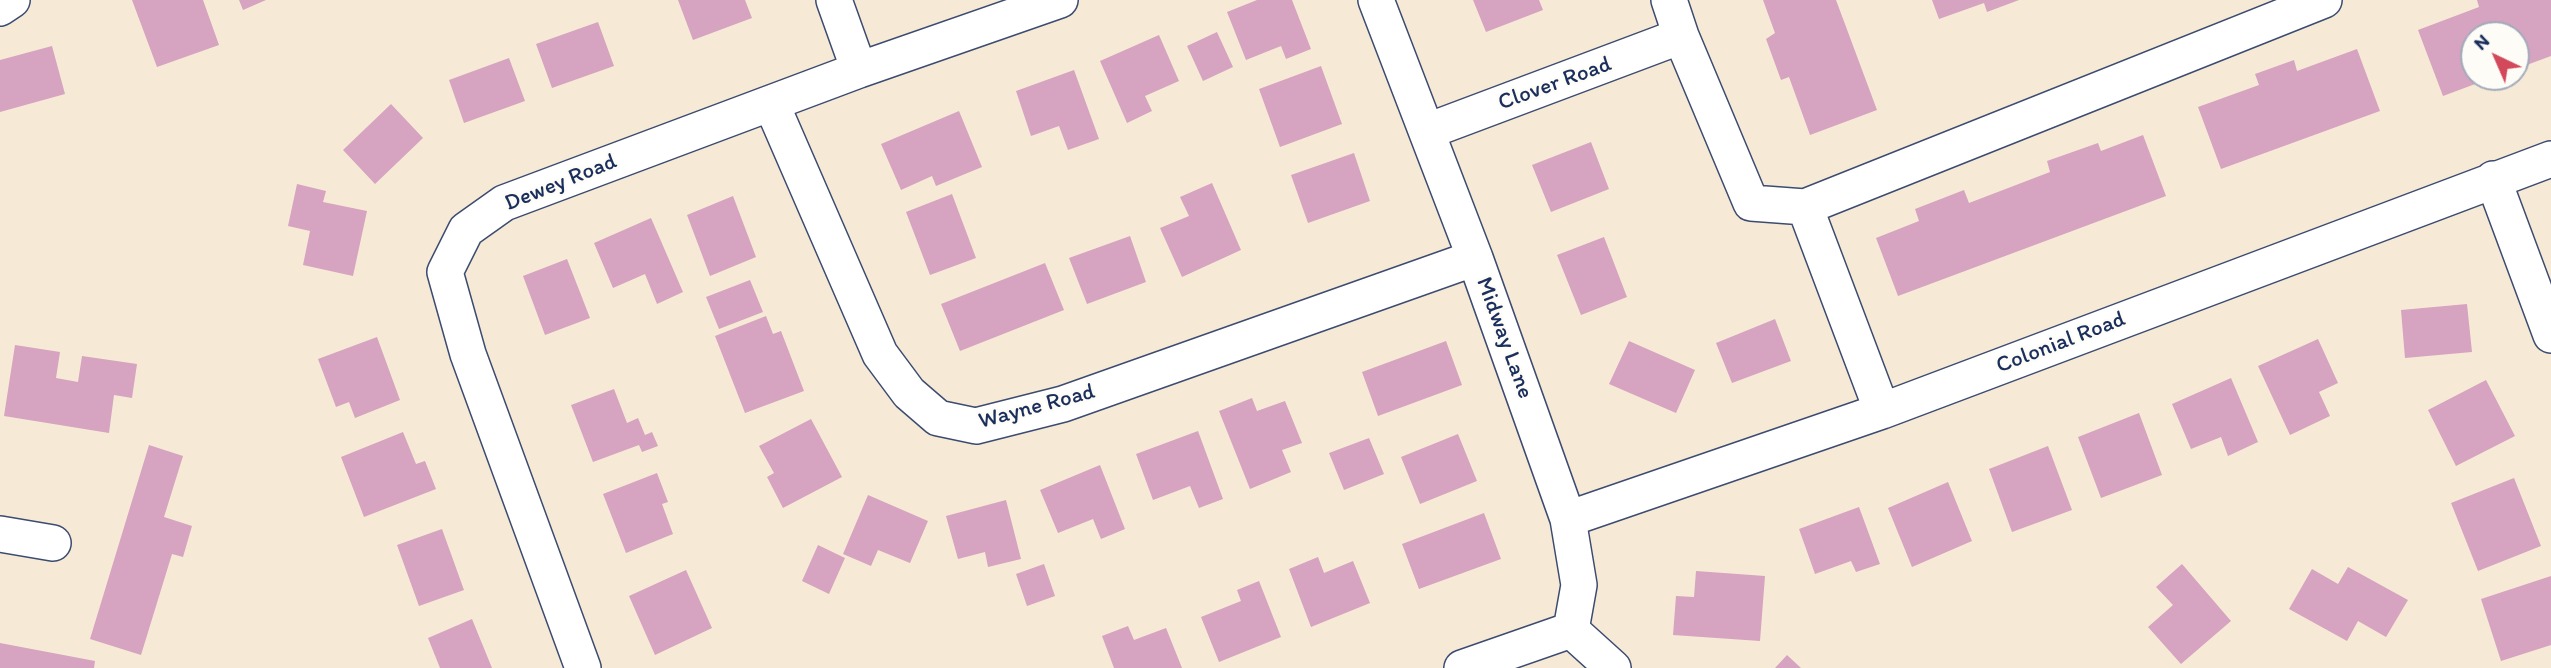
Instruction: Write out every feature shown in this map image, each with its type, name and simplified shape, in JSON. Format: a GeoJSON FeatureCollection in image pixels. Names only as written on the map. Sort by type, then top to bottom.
{"type":"FeatureCollection","features":[{"type":"Feature","properties":{"kind":"street"},"geometry":{"type":"LineString","coordinates":[[0,8],[12,0]]}},
{"type":"Feature","properties":{"kind":"street"},"geometry":{"type":"LineString","coordinates":[[834,0],[859,70]]}},
{"type":"Feature","properties":{"kind":"street","name":"Dewey Road"},"geometry":{"type":"LineString","coordinates":[[583,668],[468,354],[445,272],[466,230],[503,203],[859,70],[1060,0]]}},
{"type":"Feature","properties":{"kind":"street","name":"Midway Lane"},"geometry":{"type":"LineString","coordinates":[[1376,0],[1475,258],[1568,519],[1579,585],[1571,630]]}},
{"type":"Feature","properties":{"kind":"street"},"geometry":{"type":"LineString","coordinates":[[1669,0],[1681,36],[1751,203],[1805,207],[2324,0]]}},
{"type":"Feature","properties":{"kind":"street","name":"Clover Road"},"geometry":{"type":"LineString","coordinates":[[1428,131],[1681,36]]}},
{"type":"Feature","properties":{"kind":"street","name":"Wayne Road"},"geometry":{"type":"LineString","coordinates":[[771,103],[880,354],[909,393],[938,418],[976,426],[1063,404],[1475,258]]}},
{"type":"Feature","properties":{"kind":"street","name":"Colonial Road"},"geometry":{"type":"LineString","coordinates":[[1568,519],[1882,411],[2551,159]]}},
{"type":"Feature","properties":{"kind":"street"},"geometry":{"type":"LineString","coordinates":[[2493,179],[2551,335]]}},
{"type":"Feature","properties":{"kind":"street"},"geometry":{"type":"LineString","coordinates":[[1805,207],[1882,411]]}},
{"type":"Feature","properties":{"kind":"street"},"geometry":{"type":"LineString","coordinates":[[0,534],[53,543]]}},
{"type":"Feature","properties":{"kind":"street"},"geometry":{"type":"LineString","coordinates":[[1462,668],[1571,630],[1613,668]]}},
{"type":"Feature","properties":{"kind":"building"},"geometry":{"type":"Polygon","coordinates":[[[132,0],[203,0],[219,45],[157,67],[132,0]]]}},
{"type":"Feature","properties":{"kind":"building"},"geometry":{"type":"Polygon","coordinates":[[[239,0],[266,0],[243,10],[239,0]]]}},
{"type":"Feature","properties":{"kind":"building"},"geometry":{"type":"Polygon","coordinates":[[[678,0],[745,0],[752,18],[693,40],[678,0]]]}},
{"type":"Feature","properties":{"kind":"building"},"geometry":{"type":"Polygon","coordinates":[[[1257,0],[1292,0],[1311,49],[1286,59],[1281,46],[1246,60],[1227,12],[1257,0]]]}},
{"type":"Feature","properties":{"kind":"building"},"geometry":{"type":"Polygon","coordinates":[[[1473,0],[1539,0],[1543,10],[1486,32],[1473,0]]]}},
{"type":"Feature","properties":{"kind":"building"},"geometry":{"type":"Polygon","coordinates":[[[1763,0],[1836,0],[1877,110],[1810,135],[1789,77],[1781,80],[1766,39],[1775,33],[1763,0]]]}},
{"type":"Feature","properties":{"kind":"building"},"geometry":{"type":"Polygon","coordinates":[[[1932,0],[2019,0],[1987,12],[1984,3],[1939,19],[1932,0]]]}},
{"type":"Feature","properties":{"kind":"building"},"geometry":{"type":"Polygon","coordinates":[[[2477,0],[2551,0],[2551,56],[2530,64],[2530,21],[2460,21],[2460,90],[2443,96],[2418,30],[2479,7],[2477,0]]]}},
{"type":"Feature","properties":{"kind":"building"},"geometry":{"type":"Polygon","coordinates":[[[598,22],[614,66],[552,88],[536,44],[598,22]]]}},
{"type":"Feature","properties":{"kind":"building"},"geometry":{"type":"Polygon","coordinates":[[[1217,32],[1233,67],[1203,81],[1187,46],[1217,32]]]}},
{"type":"Feature","properties":{"kind":"building"},"geometry":{"type":"Polygon","coordinates":[[[1159,35],[1179,81],[1145,96],[1152,111],[1127,123],[1100,61],[1159,35]]]}},
{"type":"Feature","properties":{"kind":"building"},"geometry":{"type":"Polygon","coordinates":[[[52,46],[65,94],[0,112],[0,60],[52,46]]]}},
{"type":"Feature","properties":{"kind":"building"},"geometry":{"type":"Polygon","coordinates":[[[2357,49],[2380,111],[2221,169],[2198,107],[2259,85],[2255,74],[2294,60],[2297,71],[2357,49]]]}},
{"type":"Feature","properties":{"kind":"building"},"geometry":{"type":"Polygon","coordinates":[[[509,58],[525,101],[464,123],[449,80],[509,58]]]}},
{"type":"Feature","properties":{"kind":"building"},"geometry":{"type":"Polygon","coordinates":[[[1321,66],[1342,124],[1280,147],[1259,89],[1321,66]]]}},
{"type":"Feature","properties":{"kind":"building"},"geometry":{"type":"Polygon","coordinates":[[[1074,70],[1099,139],[1068,150],[1059,126],[1031,136],[1016,91],[1074,70]]]}},
{"type":"Feature","properties":{"kind":"building"},"geometry":{"type":"Polygon","coordinates":[[[391,104],[423,138],[375,184],[343,150],[391,104]]]}},
{"type":"Feature","properties":{"kind":"building"},"geometry":{"type":"Polygon","coordinates":[[[959,111],[982,167],[936,186],[932,176],[901,190],[881,144],[959,111]]]}},
{"type":"Feature","properties":{"kind":"building"},"geometry":{"type":"Polygon","coordinates":[[[2143,135],[2166,196],[1898,296],[1876,238],[1919,221],[1915,209],[1964,190],[1969,203],[2050,172],[2047,161],[2098,143],[2101,151],[2143,135]]]}},
{"type":"Feature","properties":{"kind":"building"},"geometry":{"type":"Polygon","coordinates":[[[1591,142],[1609,189],[1551,212],[1532,165],[1591,142]]]}},
{"type":"Feature","properties":{"kind":"building"},"geometry":{"type":"Polygon","coordinates":[[[1354,153],[1370,201],[1308,223],[1291,175],[1354,153]]]}},
{"type":"Feature","properties":{"kind":"building"},"geometry":{"type":"Polygon","coordinates":[[[1212,183],[1241,250],[1182,277],[1160,228],[1189,216],[1180,197],[1212,183]]]}},
{"type":"Feature","properties":{"kind":"building"},"geometry":{"type":"Polygon","coordinates":[[[297,184],[326,191],[323,202],[367,211],[353,276],[303,265],[310,231],[288,226],[297,184]]]}},
{"type":"Feature","properties":{"kind":"building"},"geometry":{"type":"Polygon","coordinates":[[[952,194],[976,258],[930,275],[906,212],[952,194]]]}},
{"type":"Feature","properties":{"kind":"building"},"geometry":{"type":"Polygon","coordinates":[[[733,196],[756,257],[710,276],[687,215],[733,196]]]}},
{"type":"Feature","properties":{"kind":"building"},"geometry":{"type":"Polygon","coordinates":[[[651,218],[683,292],[657,304],[645,274],[613,288],[594,243],[651,218]]]}},
{"type":"Feature","properties":{"kind":"building"},"geometry":{"type":"Polygon","coordinates":[[[1130,236],[1146,282],[1087,304],[1069,258],[1130,236]]]}},
{"type":"Feature","properties":{"kind":"building"},"geometry":{"type":"Polygon","coordinates":[[[1604,237],[1627,297],[1581,315],[1557,255],[1604,237]]]}},
{"type":"Feature","properties":{"kind":"building"},"geometry":{"type":"Polygon","coordinates":[[[567,259],[590,318],[545,335],[523,276],[567,259]]]}},
{"type":"Feature","properties":{"kind":"building"},"geometry":{"type":"Polygon","coordinates":[[[1045,263],[1064,310],[960,351],[941,304],[1045,263]]]}},
{"type":"Feature","properties":{"kind":"building"},"geometry":{"type":"Polygon","coordinates":[[[750,280],[763,312],[719,329],[706,297],[750,280]]]}},
{"type":"Feature","properties":{"kind":"building"},"geometry":{"type":"Polygon","coordinates":[[[2467,304],[2472,352],[2405,358],[2401,310],[2467,304]]]}},
{"type":"Feature","properties":{"kind":"building"},"geometry":{"type":"Polygon","coordinates":[[[766,316],[773,334],[781,331],[804,391],[745,413],[715,336],[766,316]]]}},
{"type":"Feature","properties":{"kind":"building"},"geometry":{"type":"Polygon","coordinates":[[[1775,319],[1791,361],[1732,383],[1716,343],[1775,319]]]}},
{"type":"Feature","properties":{"kind":"building"},"geometry":{"type":"Polygon","coordinates":[[[377,337],[400,400],[355,418],[349,402],[336,407],[318,359],[377,337]]]}},
{"type":"Feature","properties":{"kind":"building"},"geometry":{"type":"Polygon","coordinates":[[[2318,339],[2338,383],[2319,392],[2330,416],[2290,435],[2258,366],[2318,339]]]}},
{"type":"Feature","properties":{"kind":"building"},"geometry":{"type":"Polygon","coordinates":[[[1446,341],[1462,385],[1378,416],[1362,372],[1446,341]]]}},
{"type":"Feature","properties":{"kind":"building"},"geometry":{"type":"Polygon","coordinates":[[[1629,341],[1695,370],[1676,413],[1609,384],[1629,341]]]}},
{"type":"Feature","properties":{"kind":"building"},"geometry":{"type":"Polygon","coordinates":[[[15,345],[60,352],[56,378],[78,382],[82,356],[137,364],[132,398],[114,395],[109,433],[4,416],[15,345]]]}},
{"type":"Feature","properties":{"kind":"building"},"geometry":{"type":"Polygon","coordinates":[[[2231,378],[2258,442],[2228,456],[2221,437],[2191,449],[2172,404],[2231,378]]]}},
{"type":"Feature","properties":{"kind":"building"},"geometry":{"type":"Polygon","coordinates":[[[2486,380],[2515,436],[2456,466],[2428,410],[2486,380]]]}},
{"type":"Feature","properties":{"kind":"building"},"geometry":{"type":"Polygon","coordinates":[[[614,389],[627,423],[638,418],[645,435],[652,432],[658,446],[642,452],[639,445],[593,462],[571,405],[614,389]]]}},
{"type":"Feature","properties":{"kind":"building"},"geometry":{"type":"Polygon","coordinates":[[[1252,398],[1257,411],[1285,401],[1302,443],[1282,450],[1291,472],[1250,489],[1219,411],[1252,398]]]}},
{"type":"Feature","properties":{"kind":"building"},"geometry":{"type":"Polygon","coordinates":[[[2139,413],[2162,475],[2101,498],[2078,437],[2139,413]]]}},
{"type":"Feature","properties":{"kind":"building"},"geometry":{"type":"Polygon","coordinates":[[[811,419],[842,477],[783,508],[767,477],[774,473],[759,446],[811,419]]]}},
{"type":"Feature","properties":{"kind":"building"},"geometry":{"type":"Polygon","coordinates":[[[1198,431],[1223,499],[1199,508],[1190,486],[1153,500],[1136,454],[1198,431]]]}},
{"type":"Feature","properties":{"kind":"building"},"geometry":{"type":"Polygon","coordinates":[[[403,432],[416,464],[425,461],[436,489],[364,517],[341,457],[403,432]]]}},
{"type":"Feature","properties":{"kind":"building"},"geometry":{"type":"Polygon","coordinates":[[[1458,434],[1477,481],[1420,504],[1401,457],[1458,434]]]}},
{"type":"Feature","properties":{"kind":"building"},"geometry":{"type":"Polygon","coordinates":[[[1369,438],[1384,474],[1344,490],[1329,453],[1369,438]]]}},
{"type":"Feature","properties":{"kind":"building"},"geometry":{"type":"Polygon","coordinates":[[[149,445],[183,456],[164,517],[192,526],[183,557],[172,554],[141,655],[90,639],[149,445]]]}},
{"type":"Feature","properties":{"kind":"building"},"geometry":{"type":"Polygon","coordinates":[[[2048,446],[2072,510],[2012,532],[1989,469],[2048,446]]]}},
{"type":"Feature","properties":{"kind":"building"},"geometry":{"type":"Polygon","coordinates":[[[1100,465],[1125,529],[1101,539],[1093,519],[1058,533],[1040,490],[1100,465]]]}},
{"type":"Feature","properties":{"kind":"building"},"geometry":{"type":"Polygon","coordinates":[[[657,473],[668,502],[662,504],[673,534],[626,553],[603,494],[657,473]]]}},
{"type":"Feature","properties":{"kind":"building"},"geometry":{"type":"Polygon","coordinates":[[[2514,478],[2541,546],[2478,571],[2451,503],[2514,478]]]}},
{"type":"Feature","properties":{"kind":"building"},"geometry":{"type":"Polygon","coordinates":[[[1948,482],[1972,541],[1912,567],[1888,508],[1948,482]]]}},
{"type":"Feature","properties":{"kind":"building"},"geometry":{"type":"Polygon","coordinates":[[[868,495],[928,521],[910,563],[878,550],[871,566],[843,554],[868,495]]]}},
{"type":"Feature","properties":{"kind":"building"},"geometry":{"type":"Polygon","coordinates":[[[1006,500],[1021,559],[988,567],[985,552],[958,559],[946,516],[1006,500]]]}},
{"type":"Feature","properties":{"kind":"building"},"geometry":{"type":"Polygon","coordinates":[[[1859,507],[1880,564],[1856,572],[1851,561],[1815,574],[1799,529],[1859,507]]]}},
{"type":"Feature","properties":{"kind":"building"},"geometry":{"type":"Polygon","coordinates":[[[1484,513],[1501,559],[1419,589],[1402,544],[1484,513]]]}},
{"type":"Feature","properties":{"kind":"building"},"geometry":{"type":"Polygon","coordinates":[[[442,529],[464,590],[419,606],[397,545],[442,529]]]}},
{"type":"Feature","properties":{"kind":"building"},"geometry":{"type":"Polygon","coordinates":[[[818,545],[845,558],[829,594],[802,581],[818,545]]]}},
{"type":"Feature","properties":{"kind":"building"},"geometry":{"type":"Polygon","coordinates":[[[1318,557],[1324,573],[1353,561],[1370,603],[1311,627],[1289,569],[1318,557]]]}},
{"type":"Feature","properties":{"kind":"building"},"geometry":{"type":"Polygon","coordinates":[[[1044,564],[1055,596],[1027,606],[1016,574],[1044,564]]]}},
{"type":"Feature","properties":{"kind":"building"},"geometry":{"type":"Polygon","coordinates":[[[2182,564],[2231,621],[2181,664],[2148,627],[2173,605],[2156,587],[2182,564]]]}},
{"type":"Feature","properties":{"kind":"building"},"geometry":{"type":"Polygon","coordinates":[[[2348,567],[2408,600],[2386,637],[2358,621],[2347,641],[2289,609],[2312,569],[2338,584],[2348,567]]]}},
{"type":"Feature","properties":{"kind":"building"},"geometry":{"type":"Polygon","coordinates":[[[686,570],[712,628],[655,655],[629,596],[686,570]]]}},
{"type":"Feature","properties":{"kind":"building"},"geometry":{"type":"Polygon","coordinates":[[[1696,571],[1765,576],[1760,641],[1673,635],[1676,596],[1694,597],[1696,571]]]}},
{"type":"Feature","properties":{"kind":"building"},"geometry":{"type":"Polygon","coordinates":[[[2551,576],[2551,645],[2501,661],[2481,599],[2551,576]]]}},
{"type":"Feature","properties":{"kind":"building"},"geometry":{"type":"Polygon","coordinates":[[[1259,581],[1281,637],[1219,662],[1201,617],[1241,601],[1237,590],[1259,581]]]}},
{"type":"Feature","properties":{"kind":"building"},"geometry":{"type":"Polygon","coordinates":[[[472,619],[492,668],[440,668],[428,638],[472,619]]]}},
{"type":"Feature","properties":{"kind":"building"},"geometry":{"type":"Polygon","coordinates":[[[1128,626],[1134,640],[1166,628],[1182,668],[1114,668],[1102,636],[1128,626]]]}},
{"type":"Feature","properties":{"kind":"building"},"geometry":{"type":"Polygon","coordinates":[[[0,643],[95,661],[94,668],[0,668],[0,643]]]}},
{"type":"Feature","properties":{"kind":"building"},"geometry":{"type":"Polygon","coordinates":[[[1787,655],[1801,668],[1775,668],[1787,655]]]}}]}
